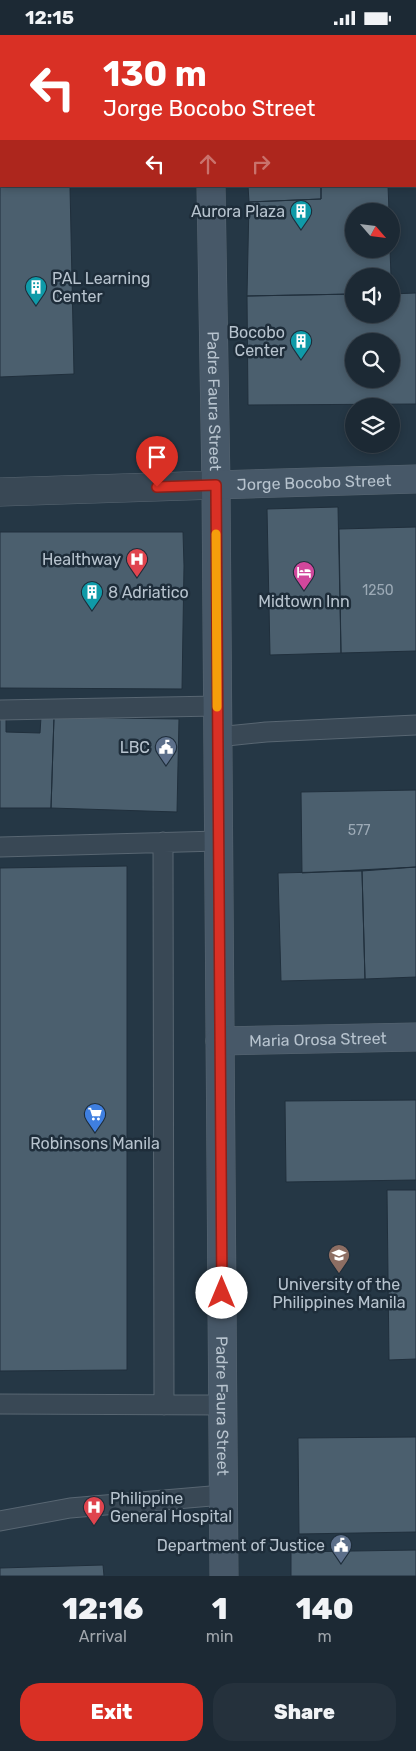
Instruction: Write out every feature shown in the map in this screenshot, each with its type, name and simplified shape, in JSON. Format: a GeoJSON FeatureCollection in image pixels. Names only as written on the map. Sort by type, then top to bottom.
{"type":"FeatureCollection","features":[{"type":"Feature","properties":{"kind":"street","name":"Padre Faura Street"},"geometry":{"type":"LineString","coordinates":[[212,187],[224,1576]]}},
{"type":"Feature","properties":{"kind":"street","name":"Jorge Bocobo Street"},"geometry":{"type":"LineString","coordinates":[[0,492],[416,479]]}},
{"type":"Feature","properties":{"kind":"street","name":"Maria Orosa Street"},"geometry":{"type":"LineString","coordinates":[[220,1041],[416,1037]]}},
{"type":"Feature","properties":{"kind":"lane"},"geometry":{"type":"LineString","coordinates":[[0,709],[217,706]]}},
{"type":"Feature","properties":{"kind":"lane"},"geometry":{"type":"LineString","coordinates":[[217,737],[266,732],[416,725]]}},
{"type":"Feature","properties":{"kind":"lane"},"geometry":{"type":"LineString","coordinates":[[0,847],[218,841]]}},
{"type":"Feature","properties":{"kind":"lane"},"geometry":{"type":"LineString","coordinates":[[163,842],[164,1405]]}},
{"type":"Feature","properties":{"kind":"lane"},"geometry":{"type":"LineString","coordinates":[[0,1405],[223,1405]]}},
{"type":"Feature","properties":{"kind":"lane"},"geometry":{"type":"LineString","coordinates":[[0,1521],[70,1508],[223,1495]]}},
{"type":"Feature","properties":{"kind":"building","name":"PAL Learning Center"},"geometry":{"type":"Polygon","coordinates":[[[0,187],[70,187],[74,374],[0,377],[0,187]]]}},
{"type":"Feature","properties":{"kind":"building"},"geometry":{"type":"Polygon","coordinates":[[[248,187],[321,187],[321,199],[249,202],[248,187]]]}},
{"type":"Feature","properties":{"kind":"building","name":"Aurora Plaza"},"geometry":{"type":"Polygon","coordinates":[[[321,187],[388,187],[389,203],[345,203],[345,258],[390,258],[391,268],[345,268],[345,294],[247,296],[249,202],[321,199],[321,187]]]}},
{"type":"Feature","properties":{"kind":"building","name":"Bocobo Center"},"geometry":{"type":"Polygon","coordinates":[[[416,293],[416,404],[400,404],[400,398],[345,398],[345,404],[248,405],[247,296],[345,294],[345,323],[400,323],[400,294],[416,293]]]}},
{"type":"Feature","properties":{"kind":"building","name":"Midtown Inn"},"geometry":{"type":"Polygon","coordinates":[[[338,507],[341,653],[270,655],[267,509],[338,507]]]}},
{"type":"Feature","properties":{"kind":"building"},"geometry":{"type":"Polygon","coordinates":[[[416,527],[416,651],[341,653],[339,529],[416,527]]]}},
{"type":"Feature","properties":{"kind":"building","name":"8 Adriatico"},"geometry":{"type":"Polygon","coordinates":[[[0,532],[183,532],[182,689],[0,688],[0,532]]]}},
{"type":"Feature","properties":{"kind":"building"},"geometry":{"type":"Polygon","coordinates":[[[41,717],[54,717],[51,808],[0,808],[0,719],[6,719],[6,732],[40,733],[41,717]]]}},
{"type":"Feature","properties":{"kind":"building"},"geometry":{"type":"Polygon","coordinates":[[[54,717],[179,719],[177,812],[51,808],[54,717]]]}},
{"type":"Feature","properties":{"kind":"building"},"geometry":{"type":"Polygon","coordinates":[[[416,790],[416,867],[302,873],[301,792],[416,790]]]}},
{"type":"Feature","properties":{"kind":"building"},"geometry":{"type":"Polygon","coordinates":[[[127,866],[127,1370],[0,1371],[0,868],[127,866]]]}},
{"type":"Feature","properties":{"kind":"building"},"geometry":{"type":"Polygon","coordinates":[[[416,867],[416,977],[365,979],[362,871],[416,867]]]}},
{"type":"Feature","properties":{"kind":"building"},"geometry":{"type":"Polygon","coordinates":[[[362,871],[365,979],[281,981],[278,873],[362,871]]]}},
{"type":"Feature","properties":{"kind":"building"},"geometry":{"type":"Polygon","coordinates":[[[416,1100],[416,1180],[286,1182],[285,1101],[416,1100]]]}},
{"type":"Feature","properties":{"kind":"building"},"geometry":{"type":"Polygon","coordinates":[[[387,1190],[416,1190],[416,1359],[389,1360],[387,1190]]]}},
{"type":"Feature","properties":{"kind":"building"},"geometry":{"type":"Polygon","coordinates":[[[416,1437],[416,1532],[299,1534],[298,1438],[416,1437]]]}},
{"type":"Feature","properties":{"kind":"building","name":"Department of Justice"},"geometry":{"type":"Polygon","coordinates":[[[416,1550],[416,1576],[291,1576],[291,1552],[416,1550]]]}},
{"type":"Feature","properties":{"kind":"building"},"geometry":{"type":"Polygon","coordinates":[[[103,1565],[104,1576],[0,1576],[0,1568],[103,1565]]]}},
{"type":"Feature","properties":{"kind":"slow traffic"},"geometry":{"type":"LineString","coordinates":[[216,534],[217,707]]}},
{"type":"Feature","properties":{"kind":"place","name":"Aurora Plaza"},"geometry":{"type":"Point","coordinates":[301,230]}},
{"type":"Feature","properties":{"kind":"place","name":"PAL Learning Center"},"geometry":{"type":"Point","coordinates":[36,306]}},
{"type":"Feature","properties":{"kind":"place","name":"Bocobo Center"},"geometry":{"type":"Point","coordinates":[301,360]}},
{"type":"Feature","properties":{"kind":"place","name":"Healthway"},"geometry":{"type":"Point","coordinates":[137,578]}},
{"type":"Feature","properties":{"kind":"place","name":"Midtown Inn"},"geometry":{"type":"Point","coordinates":[304,591]}},
{"type":"Feature","properties":{"kind":"place","name":"8 Adriatico"},"geometry":{"type":"Point","coordinates":[92,611]}},
{"type":"Feature","properties":{"kind":"place","name":"LBC"},"geometry":{"type":"Point","coordinates":[166,766]}},
{"type":"Feature","properties":{"kind":"place","name":"Robinsons Manila"},"geometry":{"type":"Point","coordinates":[95,1133]}},
{"type":"Feature","properties":{"kind":"place","name":"University of the Philippines Manila"},"geometry":{"type":"Point","coordinates":[339,1274]}},
{"type":"Feature","properties":{"kind":"place","name":"Philippine General Hospital"},"geometry":{"type":"Point","coordinates":[94,1526]}},
{"type":"Feature","properties":{"kind":"place","name":"Department of Justice"},"geometry":{"type":"Point","coordinates":[341,1564]}},
{"type":"Feature","properties":{"kind":"route"},"geometry":{"type":"LineString","coordinates":[[157,487],[216,485],[222,1293]]}}]}
